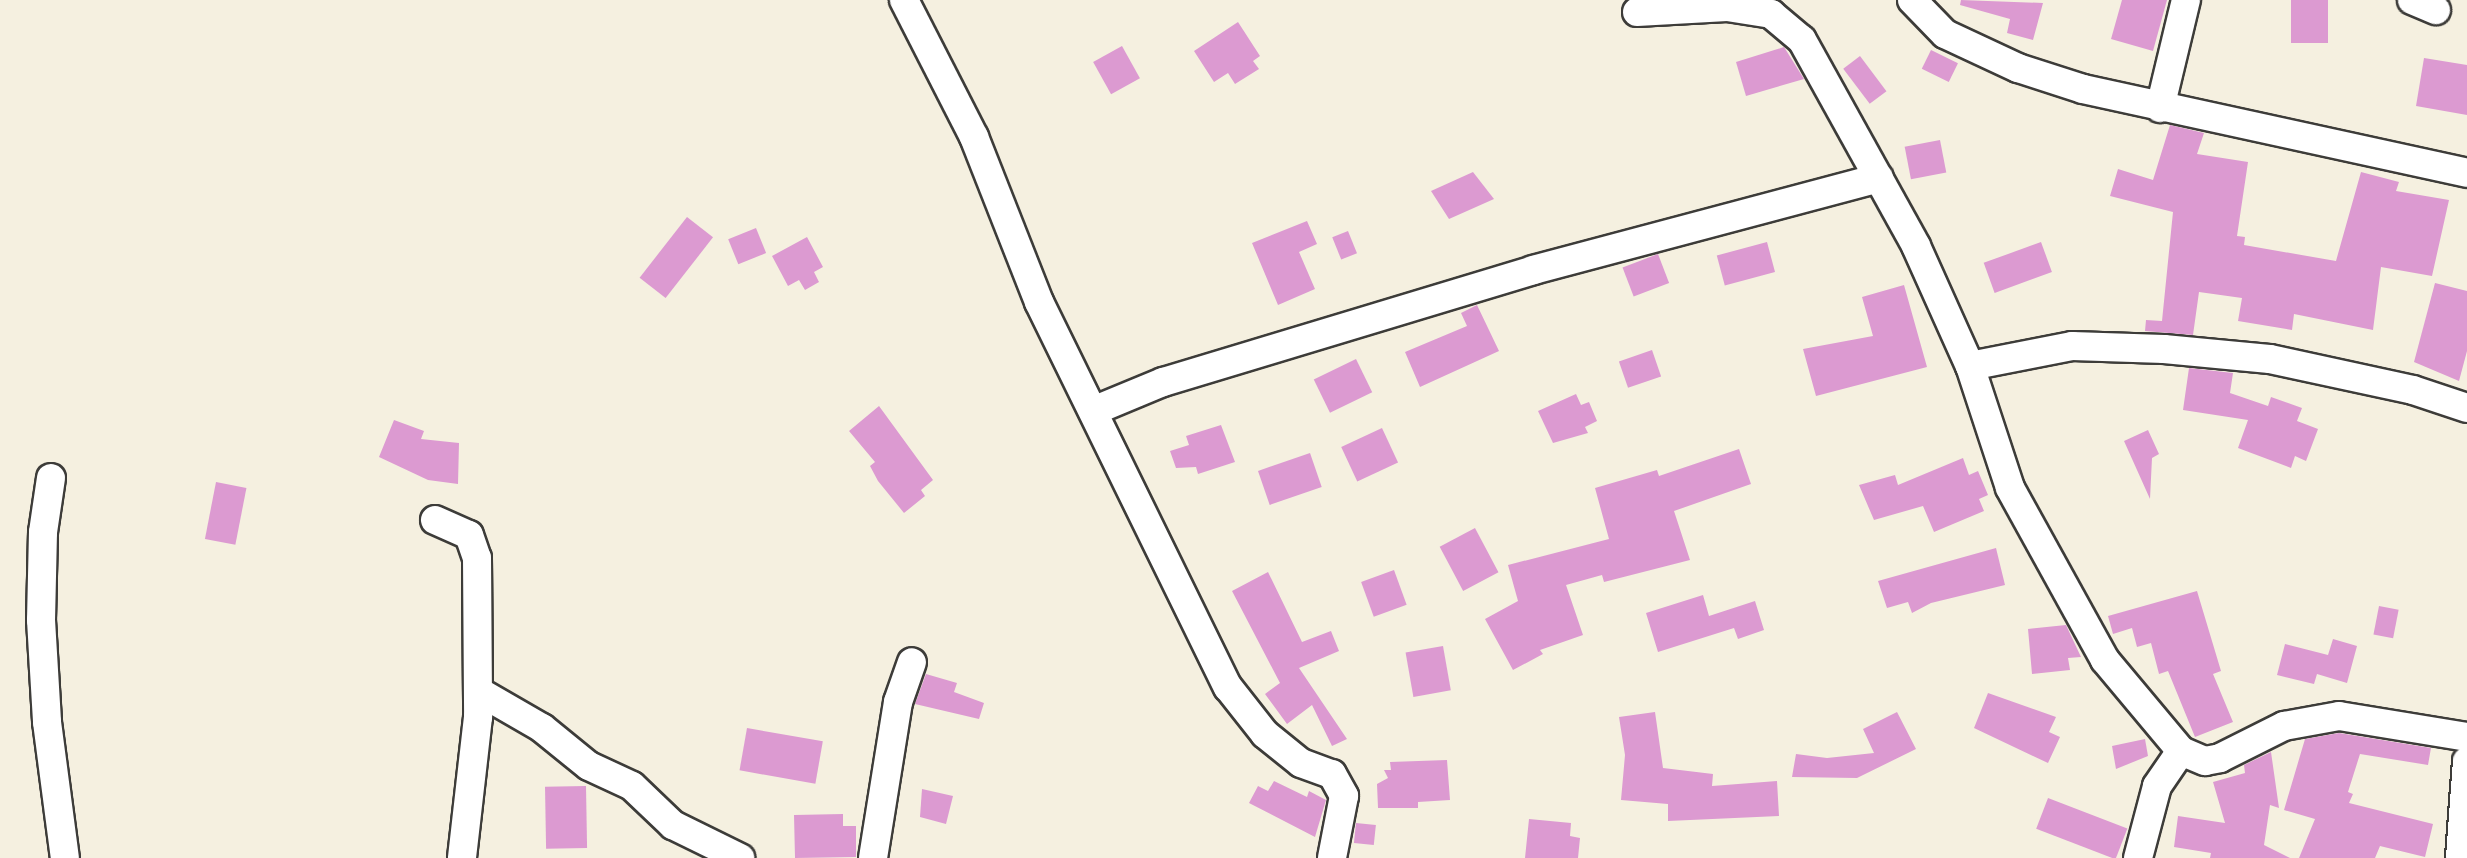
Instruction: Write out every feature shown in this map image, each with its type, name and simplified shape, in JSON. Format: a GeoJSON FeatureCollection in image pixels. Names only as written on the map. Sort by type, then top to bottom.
{"type":"FeatureCollection","features":[{"type":"Feature","properties":{"kind":"street"},"geometry":{"type":"LineString","coordinates":[[904,0],[974,137],[1039,302],[1228,687],[1265,734],[1301,763],[1332,774],[1344,796],[1332,858]]}},
{"type":"Feature","properties":{"kind":"street"},"geometry":{"type":"LineString","coordinates":[[1912,0],[1945,34],[2018,68],[2160,108],[2467,173]]}},
{"type":"Feature","properties":{"kind":"street"},"geometry":{"type":"LineString","coordinates":[[2160,108],[2186,0]]}},
{"type":"Feature","properties":{"kind":"street"},"geometry":{"type":"LineString","coordinates":[[1637,12],[1727,7],[1771,14],[1802,40],[1879,178],[1970,366],[2010,488],[2105,660],[2181,751],[2205,761],[2220,758],[2284,726],[2339,716],[2467,737]]}},
{"type":"Feature","properties":{"kind":"street"},"geometry":{"type":"LineString","coordinates":[[1093,411],[1163,382],[1533,270],[1879,178]]}},
{"type":"Feature","properties":{"kind":"street"},"geometry":{"type":"LineString","coordinates":[[1970,366],[2072,346],[2164,349],[2270,359],[2467,408]]}},
{"type":"Feature","properties":{"kind":"street"},"geometry":{"type":"LineString","coordinates":[[51,478],[43,532],[41,620],[47,722],[65,858]]}},
{"type":"Feature","properties":{"kind":"street"},"geometry":{"type":"LineString","coordinates":[[435,520],[469,535],[477,558],[478,691],[462,858]]}},
{"type":"Feature","properties":{"kind":"street"},"geometry":{"type":"LineString","coordinates":[[873,858],[898,702],[912,662]]}},
{"type":"Feature","properties":{"kind":"street"},"geometry":{"type":"LineString","coordinates":[[478,691],[542,728],[589,766],[632,786],[673,825],[740,858]]}},
{"type":"Feature","properties":{"kind":"street"},"geometry":{"type":"LineString","coordinates":[[2138,858],[2157,786],[2181,751]]}},
{"type":"Feature","properties":{"kind":"street"},"geometry":{"type":"LineString","coordinates":[[2460,858],[2467,761]]}},
{"type":"Feature","properties":{"kind":"building"},"geometry":{"type":"Polygon","coordinates":[[[1961,0],[2043,3],[2033,40],[2007,33],[2010,19],[1960,5],[1961,0]]]}},
{"type":"Feature","properties":{"kind":"building"},"geometry":{"type":"Polygon","coordinates":[[[2122,0],[2167,0],[2153,51],[2111,39],[2122,0]]]}},
{"type":"Feature","properties":{"kind":"building"},"geometry":{"type":"Polygon","coordinates":[[[2291,0],[2328,0],[2328,43],[2291,43],[2291,0]]]}},
{"type":"Feature","properties":{"kind":"building"},"geometry":{"type":"Polygon","coordinates":[[[1238,22],[1260,56],[1253,61],[1259,69],[1235,84],[1228,73],[1214,82],[1194,51],[1238,22]]]}},
{"type":"Feature","properties":{"kind":"building"},"geometry":{"type":"Polygon","coordinates":[[[1122,46],[1140,78],[1111,94],[1093,62],[1122,46]]]}},
{"type":"Feature","properties":{"kind":"building"},"geometry":{"type":"Polygon","coordinates":[[[1784,47],[1804,79],[1746,96],[1736,62],[1784,47]]]}},
{"type":"Feature","properties":{"kind":"building"},"geometry":{"type":"Polygon","coordinates":[[[1931,50],[1958,63],[1949,82],[1922,69],[1931,50]]]}},
{"type":"Feature","properties":{"kind":"building"},"geometry":{"type":"Polygon","coordinates":[[[1860,56],[1886,91],[1870,104],[1843,69],[1860,56]]]}},
{"type":"Feature","properties":{"kind":"building"},"geometry":{"type":"Polygon","coordinates":[[[2424,58],[2467,65],[2467,115],[2416,106],[2424,58]]]}},
{"type":"Feature","properties":{"kind":"building"},"geometry":{"type":"Polygon","coordinates":[[[2170,125],[2204,133],[2197,154],[2248,162],[2237,236],[2245,237],[2244,245],[2336,261],[2361,172],[2399,182],[2396,191],[2449,200],[2432,276],[2381,267],[2373,330],[2294,314],[2292,330],[2238,321],[2242,298],[2199,292],[2193,335],[2145,331],[2146,320],[2162,321],[2173,212],[2110,196],[2118,169],[2153,180],[2170,125]]]}},
{"type":"Feature","properties":{"kind":"building"},"geometry":{"type":"Polygon","coordinates":[[[1940,140],[1946,172],[1911,179],[1905,147],[1940,140]]]}},
{"type":"Feature","properties":{"kind":"building"},"geometry":{"type":"Polygon","coordinates":[[[1473,172],[1494,199],[1449,219],[1431,191],[1473,172]]]}},
{"type":"Feature","properties":{"kind":"building"},"geometry":{"type":"Polygon","coordinates":[[[687,217],[713,237],[666,298],[640,278],[687,217]]]}},
{"type":"Feature","properties":{"kind":"building"},"geometry":{"type":"Polygon","coordinates":[[[1307,221],[1317,244],[1299,252],[1315,289],[1278,305],[1252,243],[1307,221]]]}},
{"type":"Feature","properties":{"kind":"building"},"geometry":{"type":"Polygon","coordinates":[[[756,228],[766,253],[738,264],[728,239],[756,228]]]}},
{"type":"Feature","properties":{"kind":"building"},"geometry":{"type":"Polygon","coordinates":[[[1348,231],[1357,253],[1341,260],[1332,237],[1348,231]]]}},
{"type":"Feature","properties":{"kind":"building"},"geometry":{"type":"Polygon","coordinates":[[[807,237],[823,267],[814,272],[819,282],[805,290],[799,280],[788,286],[772,256],[807,237]]]}},
{"type":"Feature","properties":{"kind":"building"},"geometry":{"type":"Polygon","coordinates":[[[1767,242],[1775,272],[1725,285],[1717,255],[1767,242]]]}},
{"type":"Feature","properties":{"kind":"building"},"geometry":{"type":"Polygon","coordinates":[[[2041,242],[2052,272],[1995,293],[1984,263],[2041,242]]]}},
{"type":"Feature","properties":{"kind":"building"},"geometry":{"type":"Polygon","coordinates":[[[1658,254],[1669,283],[1634,297],[1623,268],[1658,254]]]}},
{"type":"Feature","properties":{"kind":"building"},"geometry":{"type":"Polygon","coordinates":[[[2435,283],[2467,291],[2467,351],[2459,381],[2414,362],[2435,283]]]}},
{"type":"Feature","properties":{"kind":"building"},"geometry":{"type":"Polygon","coordinates":[[[1904,285],[1927,367],[1816,396],[1803,349],[1873,336],[1862,297],[1904,285]]]}},
{"type":"Feature","properties":{"kind":"building"},"geometry":{"type":"Polygon","coordinates":[[[1477,305],[1499,351],[1420,387],[1405,352],[1467,326],[1461,313],[1477,305]]]}},
{"type":"Feature","properties":{"kind":"building"},"geometry":{"type":"Polygon","coordinates":[[[1652,350],[1661,376],[1628,388],[1619,361],[1652,350]]]}},
{"type":"Feature","properties":{"kind":"building"},"geometry":{"type":"Polygon","coordinates":[[[1356,359],[1372,392],[1330,413],[1314,380],[1356,359]]]}},
{"type":"Feature","properties":{"kind":"building"},"geometry":{"type":"Polygon","coordinates":[[[2189,368],[2233,373],[2230,393],[2268,406],[2271,397],[2302,408],[2297,421],[2318,429],[2306,461],[2295,456],[2291,468],[2238,448],[2248,420],[2183,410],[2189,368]]]}},
{"type":"Feature","properties":{"kind":"building"},"geometry":{"type":"Polygon","coordinates":[[[1576,394],[1581,405],[1589,402],[1597,421],[1585,427],[1588,433],[1553,443],[1538,411],[1576,394]]]}},
{"type":"Feature","properties":{"kind":"building"},"geometry":{"type":"Polygon","coordinates":[[[879,406],[933,480],[921,490],[925,496],[904,513],[878,481],[870,466],[875,462],[849,431],[879,406]]]}},
{"type":"Feature","properties":{"kind":"building"},"geometry":{"type":"Polygon","coordinates":[[[394,420],[424,431],[421,439],[459,443],[458,484],[428,480],[379,457],[394,420]]]}},
{"type":"Feature","properties":{"kind":"building"},"geometry":{"type":"Polygon","coordinates":[[[1221,425],[1235,462],[1198,474],[1196,467],[1176,468],[1170,451],[1189,445],[1186,436],[1221,425]]]}},
{"type":"Feature","properties":{"kind":"building"},"geometry":{"type":"Polygon","coordinates":[[[1382,428],[1398,462],[1357,481],[1341,447],[1382,428]]]}},
{"type":"Feature","properties":{"kind":"building"},"geometry":{"type":"Polygon","coordinates":[[[2148,430],[2159,454],[2152,458],[2150,499],[2124,441],[2148,430]]]}},
{"type":"Feature","properties":{"kind":"building"},"geometry":{"type":"Polygon","coordinates":[[[1739,449],[1751,484],[1674,511],[1690,560],[1604,582],[1602,575],[1566,585],[1583,635],[1540,650],[1543,654],[1513,670],[1485,619],[1518,601],[1508,565],[1609,539],[1595,488],[1657,470],[1659,476],[1739,449]]]}},
{"type":"Feature","properties":{"kind":"building"},"geometry":{"type":"Polygon","coordinates":[[[1310,453],[1322,487],[1270,505],[1258,471],[1310,453]]]}},
{"type":"Feature","properties":{"kind":"building"},"geometry":{"type":"Polygon","coordinates":[[[1963,458],[1969,475],[1978,471],[1988,495],[1979,499],[1984,511],[1934,532],[1923,506],[1874,520],[1859,485],[1895,475],[1898,485],[1963,458]]]}},
{"type":"Feature","properties":{"kind":"building"},"geometry":{"type":"Polygon","coordinates":[[[216,482],[246,488],[235,545],[205,539],[216,482]]]}},
{"type":"Feature","properties":{"kind":"building"},"geometry":{"type":"Polygon","coordinates":[[[1475,528],[1498,572],[1463,591],[1440,547],[1475,528]]]}},
{"type":"Feature","properties":{"kind":"building"},"geometry":{"type":"Polygon","coordinates":[[[1996,548],[2005,585],[1931,603],[1912,613],[1908,602],[1887,608],[1878,581],[1996,548]]]}},
{"type":"Feature","properties":{"kind":"building"},"geometry":{"type":"Polygon","coordinates":[[[1394,570],[1407,605],[1374,617],[1361,582],[1394,570]]]}},
{"type":"Feature","properties":{"kind":"building"},"geometry":{"type":"Polygon","coordinates":[[[1268,572],[1302,642],[1331,631],[1339,651],[1299,668],[1347,739],[1332,746],[1312,705],[1287,724],[1265,694],[1280,683],[1232,591],[1268,572]]]}},
{"type":"Feature","properties":{"kind":"building"},"geometry":{"type":"Polygon","coordinates":[[[2197,591],[2221,671],[2213,674],[2233,722],[2195,737],[2168,671],[2159,674],[2151,643],[2137,647],[2132,628],[2113,634],[2108,616],[2197,591]]]}},
{"type":"Feature","properties":{"kind":"building"},"geometry":{"type":"Polygon","coordinates":[[[1703,595],[1709,616],[1755,601],[1764,630],[1738,639],[1734,628],[1658,652],[1646,613],[1703,595]]]}},
{"type":"Feature","properties":{"kind":"building"},"geometry":{"type":"Polygon","coordinates":[[[2379,606],[2399,610],[2393,638],[2373,634],[2379,606]]]}},
{"type":"Feature","properties":{"kind":"building"},"geometry":{"type":"Polygon","coordinates":[[[2066,625],[2081,657],[2068,658],[2070,670],[2032,674],[2028,629],[2066,625]]]}},
{"type":"Feature","properties":{"kind":"building"},"geometry":{"type":"Polygon","coordinates":[[[2333,639],[2357,646],[2347,683],[2317,674],[2314,684],[2277,675],[2285,644],[2328,655],[2333,639]]]}},
{"type":"Feature","properties":{"kind":"building"},"geometry":{"type":"Polygon","coordinates":[[[1443,646],[1451,690],[1413,697],[1406,653],[1443,646]]]}},
{"type":"Feature","properties":{"kind":"building"},"geometry":{"type":"Polygon","coordinates":[[[926,674],[957,683],[954,692],[984,703],[979,719],[915,704],[926,674]]]}},
{"type":"Feature","properties":{"kind":"building"},"geometry":{"type":"Polygon","coordinates":[[[1988,693],[2056,717],[2049,732],[2060,737],[2048,763],[1974,728],[1988,693]]]}},
{"type":"Feature","properties":{"kind":"building"},"geometry":{"type":"Polygon","coordinates":[[[1655,712],[1663,768],[1713,774],[1712,786],[1777,781],[1779,816],[1668,821],[1668,804],[1621,800],[1625,755],[1619,717],[1655,712]]]}},
{"type":"Feature","properties":{"kind":"building"},"geometry":{"type":"Polygon","coordinates":[[[1897,712],[1916,749],[1857,778],[1792,777],[1796,754],[1827,758],[1874,753],[1863,729],[1897,712]]]}},
{"type":"Feature","properties":{"kind":"building"},"geometry":{"type":"Polygon","coordinates":[[[747,728],[823,741],[815,784],[740,770],[747,728]]]}},
{"type":"Feature","properties":{"kind":"building"},"geometry":{"type":"Polygon","coordinates":[[[2339,733],[2431,748],[2428,765],[2360,754],[2348,792],[2353,794],[2349,803],[2433,824],[2425,857],[2380,846],[2375,858],[2299,858],[2315,819],[2284,810],[2305,739],[2339,733]]]}},
{"type":"Feature","properties":{"kind":"building"},"geometry":{"type":"Polygon","coordinates":[[[2145,739],[2148,756],[2116,769],[2112,746],[2145,739]]]}},
{"type":"Feature","properties":{"kind":"building"},"geometry":{"type":"Polygon","coordinates":[[[2271,752],[2279,808],[2270,805],[2264,845],[2290,858],[2210,858],[2211,853],[2174,847],[2178,816],[2225,823],[2213,782],[2245,773],[2244,765],[2271,752]]]}},
{"type":"Feature","properties":{"kind":"building"},"geometry":{"type":"Polygon","coordinates":[[[1447,760],[1450,800],[1418,802],[1418,808],[1378,808],[1377,784],[1388,778],[1384,770],[1391,770],[1390,762],[1447,760]]]}},
{"type":"Feature","properties":{"kind":"building"},"geometry":{"type":"Polygon","coordinates":[[[1274,781],[1307,797],[1309,791],[1326,800],[1315,837],[1249,803],[1258,786],[1268,791],[1274,781]]]}},
{"type":"Feature","properties":{"kind":"building"},"geometry":{"type":"Polygon","coordinates":[[[586,786],[587,848],[546,849],[545,787],[586,786]]]}},
{"type":"Feature","properties":{"kind":"building"},"geometry":{"type":"Polygon","coordinates":[[[922,789],[953,796],[946,824],[920,817],[922,789]]]}},
{"type":"Feature","properties":{"kind":"building"},"geometry":{"type":"Polygon","coordinates":[[[2048,798],[2127,828],[2116,858],[2036,829],[2048,798]]]}},
{"type":"Feature","properties":{"kind":"building"},"geometry":{"type":"Polygon","coordinates":[[[843,814],[843,826],[856,826],[856,857],[795,858],[794,815],[843,814]]]}},
{"type":"Feature","properties":{"kind":"building"},"geometry":{"type":"Polygon","coordinates":[[[1529,819],[1571,823],[1570,836],[1580,838],[1578,858],[1525,858],[1529,819]]]}},
{"type":"Feature","properties":{"kind":"building"},"geometry":{"type":"Polygon","coordinates":[[[1356,823],[1376,825],[1374,845],[1354,843],[1356,823]]]}}]}
